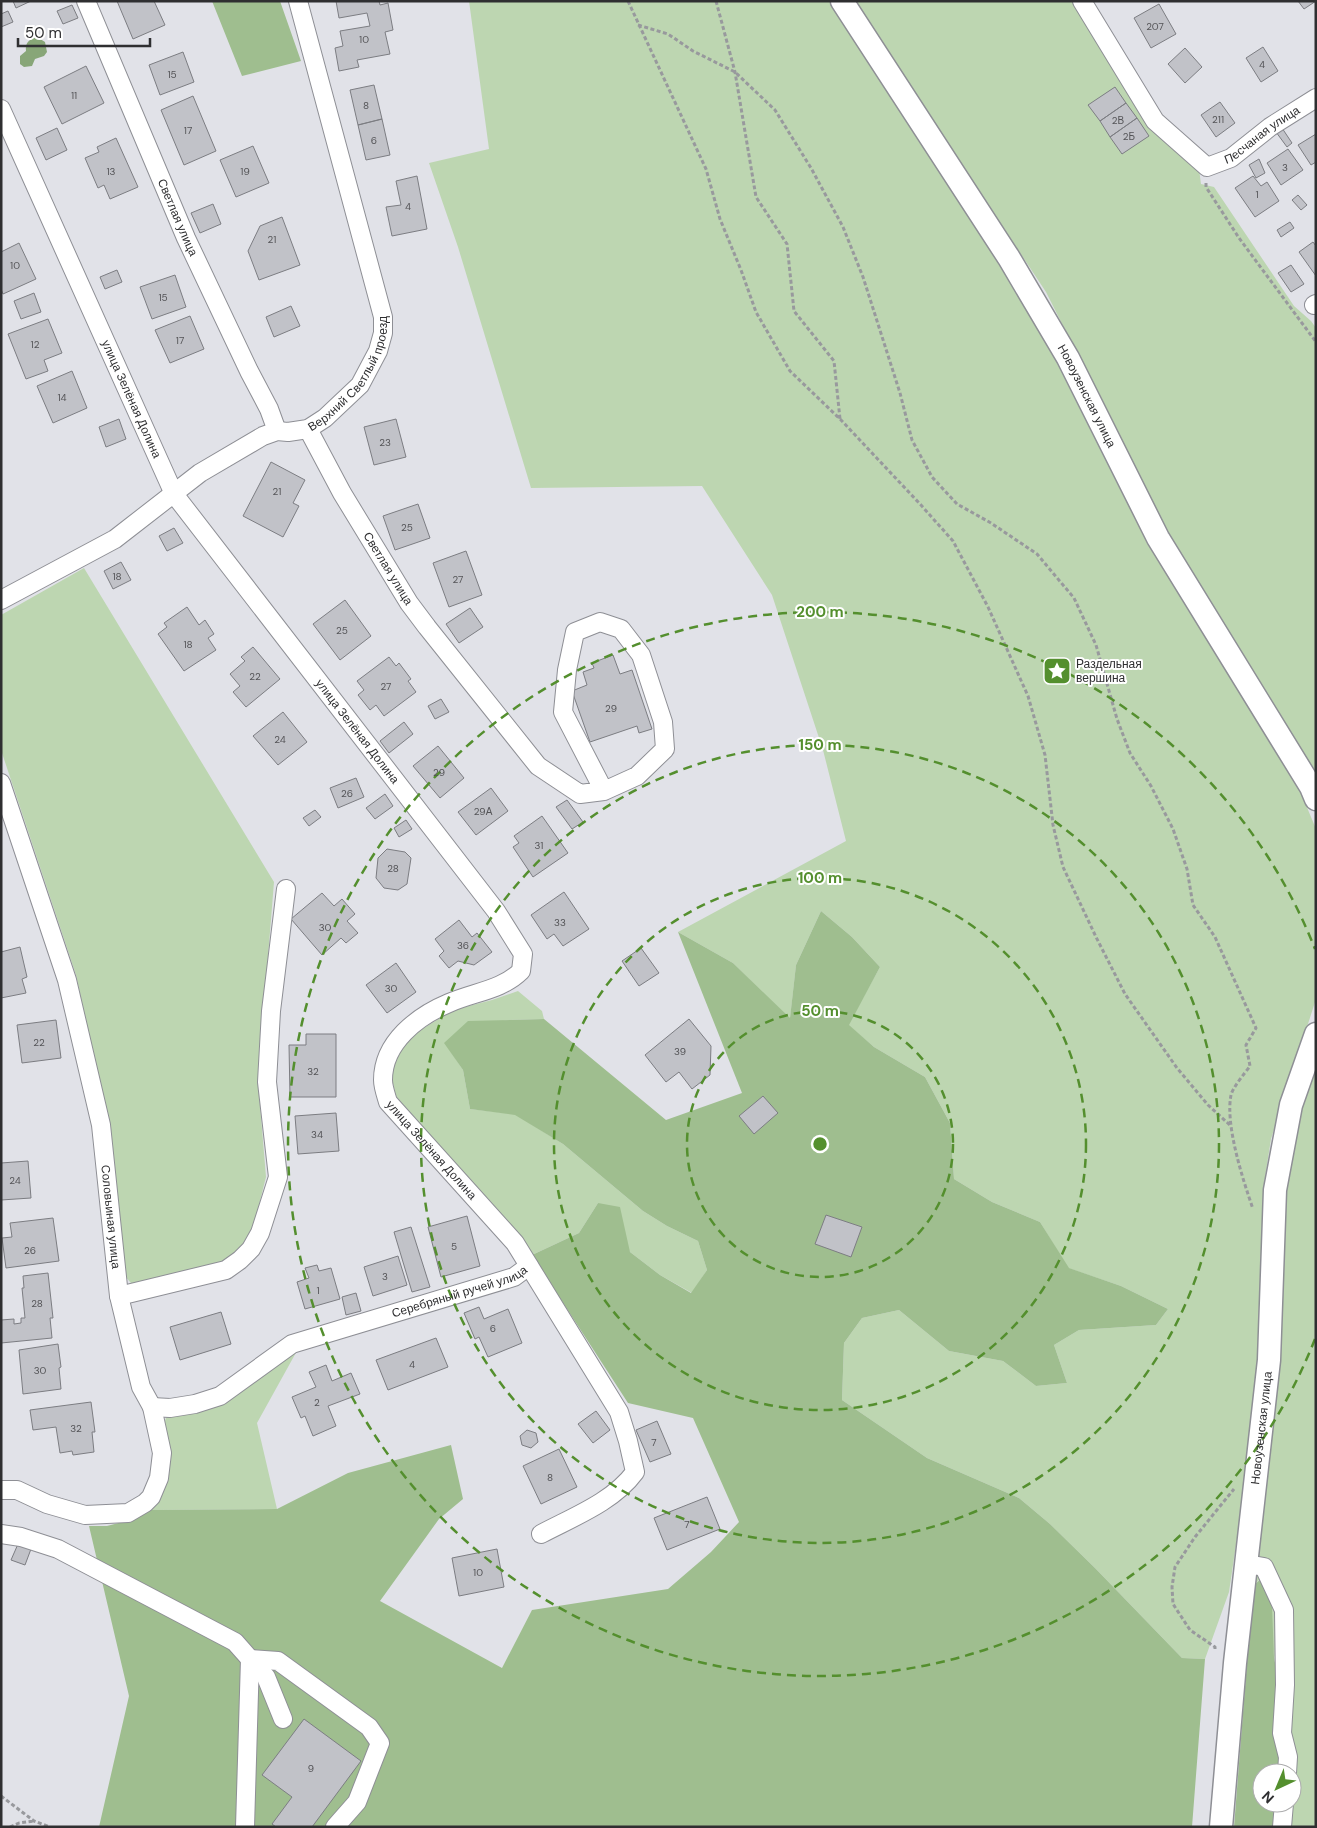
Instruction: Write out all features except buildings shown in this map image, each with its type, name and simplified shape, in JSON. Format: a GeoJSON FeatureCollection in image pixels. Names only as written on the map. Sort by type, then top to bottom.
{"type":"FeatureCollection","features":[{"type":"Feature","properties":{"kind":"main road","name":"Новоузенская улица"},"geometry":{"type":"LineString","coordinates":[[842,1],[1009,258],[1068,358],[1158,538],[1311,787],[1316,799]]}},
{"type":"Feature","properties":{"kind":"main road","name":"Новоузенская улица"},"geometry":{"type":"LineString","coordinates":[[1221,1827],[1235,1663],[1269,1360],[1274,1190],[1290,1105],[1316,1034]]}},
{"type":"Feature","properties":{"kind":"street","name":"Светлая улица"},"geometry":{"type":"LineString","coordinates":[[86,1],[186,238],[269,409],[277,431]]}},
{"type":"Feature","properties":{"kind":"street","name":"Верхний Светлый проезд"},"geometry":{"type":"LineString","coordinates":[[1,600],[115,539],[200,473],[263,436],[277,431],[308,430],[325,418],[360,385],[378,351],[383,333],[383,317],[298,1]]}},
{"type":"Feature","properties":{"kind":"street"},"geometry":{"type":"LineString","coordinates":[[1082,1],[1155,121],[1206,168]]}},
{"type":"Feature","properties":{"kind":"street","name":"Песчаная улица"},"geometry":{"type":"LineString","coordinates":[[1206,168],[1231,158],[1270,127],[1316,98]]}},
{"type":"Feature","properties":{"kind":"street","name":"улица Зелёная Долина"},"geometry":{"type":"LineString","coordinates":[[1,109],[174,494],[496,911],[522,954],[521,971],[512,981],[448,1003],[412,1025],[395,1042],[385,1061],[383,1081],[388,1102],[515,1242],[529,1266]]}},
{"type":"Feature","properties":{"kind":"street","name":"Светлая улица"},"geometry":{"type":"LineString","coordinates":[[308,430],[342,492],[409,603],[538,766],[580,794],[604,791],[637,776],[665,749],[663,722],[641,655],[621,629],[600,622],[575,632],[567,670],[563,712],[604,791]]}},
{"type":"Feature","properties":{"kind":"street","name":"Соловьиная улица"},"geometry":{"type":"LineString","coordinates":[[1,783],[67,980],[101,1125],[120,1296],[141,1387],[152,1408],[162,1453],[160,1478],[151,1497],[145,1503],[128,1512],[84,1515],[47,1504],[18,1490],[1,1490]]}},
{"type":"Feature","properties":{"kind":"street"},"geometry":{"type":"LineString","coordinates":[[120,1296],[226,1270],[251,1249],[260,1232],[278,1177],[266,1082],[271,1011],[286,889]]}},
{"type":"Feature","properties":{"kind":"street","name":"Серебряный ручей улица"},"geometry":{"type":"LineString","coordinates":[[152,1408],[170,1408],[195,1404],[220,1396],[292,1344],[514,1277],[529,1266],[619,1412],[635,1472],[626,1484],[614,1494],[541,1534]]}},
{"type":"Feature","properties":{"kind":"street"},"geometry":{"type":"LineString","coordinates":[[1,1534],[21,1537],[58,1549],[235,1642],[266,1677],[283,1719]]}},
{"type":"Feature","properties":{"kind":"street"},"geometry":{"type":"LineString","coordinates":[[1246,1564],[1264,1567],[1284,1610],[1286,1648],[1282,1733],[1288,1757],[1287,1763]]}},
{"type":"Feature","properties":{"kind":"street"},"geometry":{"type":"LineString","coordinates":[[245,1827],[250,1659]]}},
{"type":"Feature","properties":{"kind":"street"},"geometry":{"type":"LineString","coordinates":[[250,1659],[278,1661],[369,1727],[380,1742],[357,1802],[335,1827]]}},
{"type":"Feature","properties":{"kind":"street"},"geometry":{"type":"LineString","coordinates":[[1282,1827],[1283,1813]]}},
{"type":"Feature","properties":{"kind":"path"},"geometry":{"type":"LineString","coordinates":[[628,1],[706,169],[720,219],[756,312],[790,372],[840,420],[953,541],[988,607],[1028,696],[1045,755],[1053,825],[1063,867],[1096,937],[1125,994],[1177,1068],[1208,1104],[1231,1126]]}},
{"type":"Feature","properties":{"kind":"path"},"geometry":{"type":"LineString","coordinates":[[716,1],[735,72],[756,197],[787,244],[794,311],[834,361],[840,420]]}},
{"type":"Feature","properties":{"kind":"path"},"geometry":{"type":"LineString","coordinates":[[638,25],[668,34],[693,51],[735,72],[774,110],[811,168],[844,227],[883,338],[912,440],[932,476],[957,504],[991,523],[1037,554],[1074,598],[1096,646],[1117,719],[1130,753],[1151,786],[1173,829],[1187,869],[1193,905],[1215,937],[1256,1028],[1246,1045],[1250,1066],[1231,1094],[1231,1126],[1244,1184],[1254,1211]]}},
{"type":"Feature","properties":{"kind":"path"},"geometry":{"type":"LineString","coordinates":[[1206,168],[1206,187],[1239,238],[1316,342]]}},
{"type":"Feature","properties":{"kind":"path"},"geometry":{"type":"LineString","coordinates":[[1214,1656],[1215,1647],[1190,1630],[1173,1604],[1172,1587],[1175,1567],[1195,1536],[1237,1484]]}},
{"type":"Feature","properties":{"kind":"path"},"geometry":{"type":"LineString","coordinates":[[1,1796],[34,1820],[50,1827]]}},
{"type":"Feature","properties":{"kind":"path"},"geometry":{"type":"LineString","coordinates":[[10,1827],[20,1822],[34,1820]]}},
{"type":"Feature","properties":{"kind":"shaded area"},"geometry":{"type":"Polygon","coordinates":[[[212,1],[280,1],[301,61],[242,76],[212,1]]]}},
{"type":"Feature","properties":{"kind":"shaded area"},"geometry":{"type":"Polygon","coordinates":[[[469,1],[831,1],[1002,263],[1057,362],[1151,543],[1301,793],[1316,829],[1316,999],[1271,1139],[1263,1190],[1264,1255],[1259,1363],[1242,1504],[1229,1592],[1205,1659],[1182,1658],[1095,1568],[1050,1524],[1019,1498],[927,1458],[842,1400],[844,1343],[862,1318],[899,1310],[949,1351],[1003,1361],[1036,1386],[1067,1383],[1054,1345],[1079,1330],[1156,1325],[1168,1309],[1121,1286],[1068,1268],[1040,1222],[992,1202],[954,1179],[950,1123],[925,1077],[874,1047],[848,1025],[880,967],[852,937],[821,911],[796,965],[790,1019],[733,963],[678,932],[846,841],[823,750],[772,595],[702,486],[531,488],[458,247],[429,163],[489,149],[469,1]]]}},
{"type":"Feature","properties":{"kind":"shaded area"},"geometry":{"type":"Polygon","coordinates":[[[853,1],[1075,1],[1199,169],[1201,184],[1214,187],[1294,306],[1316,328],[1316,777],[1168,535],[1046,292],[853,1]]]}},
{"type":"Feature","properties":{"kind":"shaded area"},"geometry":{"type":"Polygon","coordinates":[[[37,37],[45,42],[47,52],[44,56],[35,59],[32,66],[24,67],[20,64],[20,56],[26,51],[28,42],[37,37]]]}},
{"type":"Feature","properties":{"kind":"shaded area"},"geometry":{"type":"Polygon","coordinates":[[[84,568],[274,882],[258,1081],[266,1177],[253,1229],[246,1245],[225,1264],[140,1285],[131,1283],[124,1275],[108,1123],[76,975],[1,750],[1,615],[84,568]]]}},
{"type":"Feature","properties":{"kind":"shaded area"},"geometry":{"type":"Polygon","coordinates":[[[821,911],[852,937],[880,967],[849,1025],[874,1047],[925,1077],[950,1123],[954,1179],[992,1202],[1040,1222],[1069,1268],[1121,1286],[1168,1309],[1156,1325],[1079,1330],[1054,1345],[1067,1383],[1036,1386],[1003,1361],[949,1351],[899,1310],[862,1318],[844,1343],[842,1400],[927,1458],[1019,1498],[1050,1524],[1095,1568],[1182,1658],[1205,1659],[1192,1827],[99,1827],[129,1696],[89,1526],[107,1526],[130,1520],[150,1510],[277,1509],[348,1473],[451,1445],[463,1499],[439,1519],[380,1601],[502,1668],[532,1610],[668,1589],[711,1552],[739,1522],[693,1418],[628,1403],[532,1255],[579,1233],[598,1203],[620,1207],[630,1252],[660,1275],[691,1293],[707,1270],[698,1241],[667,1226],[643,1211],[563,1144],[515,1115],[470,1109],[463,1070],[444,1043],[468,1021],[544,1019],[666,1120],[742,1093],[678,932],[733,963],[790,1018],[796,965],[821,911]]]}},
{"type":"Feature","properties":{"kind":"shaded area"},"geometry":{"type":"Polygon","coordinates":[[[518,991],[542,1011],[544,1019],[506,1020],[445,1043],[463,1070],[470,1109],[515,1114],[563,1144],[643,1211],[667,1226],[698,1241],[707,1270],[692,1293],[660,1275],[630,1252],[598,1203],[579,1233],[532,1255],[519,1236],[396,1097],[392,1078],[394,1062],[402,1046],[419,1031],[453,1010],[518,991]]]}},
{"type":"Feature","properties":{"kind":"shaded area"},"geometry":{"type":"Polygon","coordinates":[[[1316,1065],[1316,1827],[1278,1827],[1286,1813],[1302,1813],[1302,1763],[1290,1763],[1262,1577],[1253,1586],[1283,1193],[1300,1112],[1316,1065]]]}},
{"type":"Feature","properties":{"kind":"shaded area"},"geometry":{"type":"Polygon","coordinates":[[[298,1349],[257,1423],[277,1509],[150,1510],[157,1501],[163,1426],[166,1418],[298,1349]]]}},
{"type":"Feature","properties":{"kind":"shaded area"},"geometry":{"type":"Polygon","coordinates":[[[1263,1577],[1272,1607],[1274,1657],[1279,1686],[1280,1763],[1252,1763],[1252,1813],[1279,1813],[1278,1827],[1234,1827],[1253,1586],[1263,1577]]]}},
{"type":"Feature","properties":{"kind":"place","name":"Раздельная вершина"},"geometry":{"type":"Point","coordinates":[1057,671]}}]}
